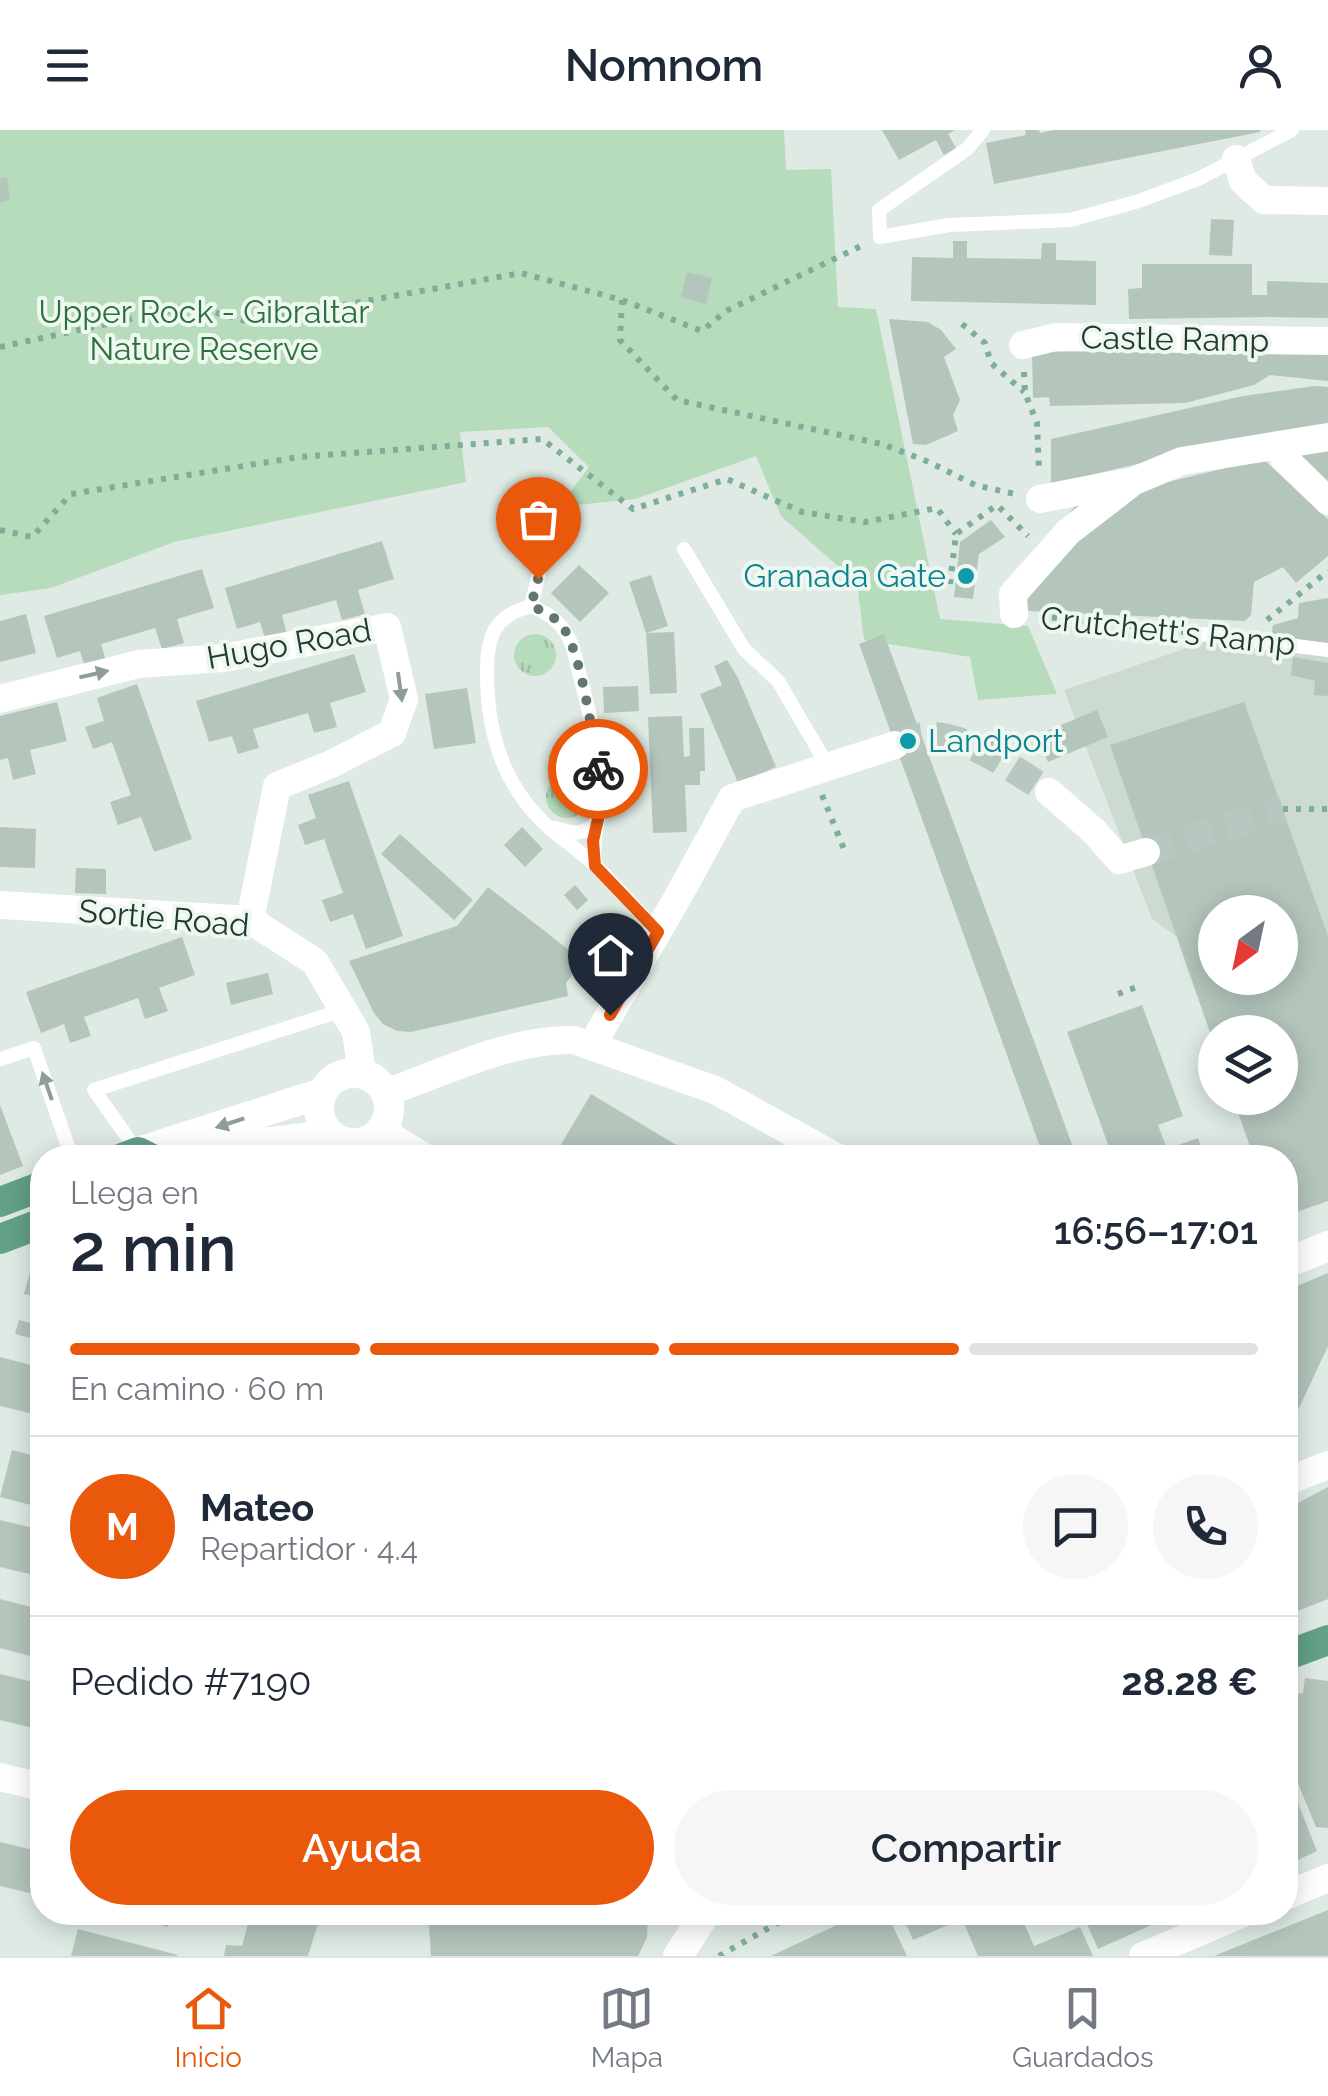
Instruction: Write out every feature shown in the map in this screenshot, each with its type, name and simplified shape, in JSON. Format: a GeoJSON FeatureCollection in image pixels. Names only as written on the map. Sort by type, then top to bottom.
{"type":"FeatureCollection","features":[{"type":"Feature","properties":{"kind":"main road"},"geometry":{"type":"LineString","coordinates":[[2,1196],[30,1189]]}},
{"type":"Feature","properties":{"kind":"main road"},"geometry":{"type":"LineString","coordinates":[[0,1239],[30,1227]]}},
{"type":"Feature","properties":{"kind":"main road"},"geometry":{"type":"LineString","coordinates":[[1298,1651],[1328,1640]]}},
{"type":"Feature","properties":{"kind":"street"},"geometry":{"type":"LineString","coordinates":[[1236,159],[1243,180],[1264,200],[1328,201]]}},
{"type":"Feature","properties":{"kind":"street","name":"Castle Ramp"},"geometry":{"type":"LineString","coordinates":[[1023,346],[1056,337],[1328,342]]}},
{"type":"Feature","properties":{"kind":"street"},"geometry":{"type":"LineString","coordinates":[[1040,499],[1134,481],[1182,462],[1328,437]]}},
{"type":"Feature","properties":{"kind":"street"},"geometry":{"type":"LineString","coordinates":[[1284,458],[1328,501]]}},
{"type":"Feature","properties":{"kind":"street","name":"Crutchett's Ramp"},"geometry":{"type":"LineString","coordinates":[[1014,614],[1013,594],[1068,532],[1134,481]]}},
{"type":"Feature","properties":{"kind":"street","name":"Hugo Road"},"geometry":{"type":"LineString","coordinates":[[0,698],[139,664],[223,658],[387,626],[404,699],[392,733],[277,786],[250,920]]}},
{"type":"Feature","properties":{"kind":"street"},"geometry":{"type":"LineString","coordinates":[[592,1045],[732,798],[895,746]]}},
{"type":"Feature","properties":{"kind":"street"},"geometry":{"type":"LineString","coordinates":[[1049,792],[1095,832],[1119,860],[1146,852]]}},
{"type":"Feature","properties":{"kind":"street","name":"Sortie Road"},"geometry":{"type":"LineString","coordinates":[[0,905],[250,920],[315,962],[356,1032],[362,1073]]}},
{"type":"Feature","properties":{"kind":"street"},"geometry":{"type":"LineString","coordinates":[[386,1092],[503,1051],[554,1039],[574,1040],[716,1090],[815,1145]]}},
{"type":"Feature","properties":{"kind":"street"},"geometry":{"type":"LineString","coordinates":[[362,1073],[386,1092],[389,1113],[380,1131],[362,1142],[352,1143],[331,1134],[324,1126],[319,1104],[322,1092],[338,1076],[362,1073]]}},
{"type":"Feature","properties":{"kind":"street"},"geometry":{"type":"LineString","coordinates":[[169,1145],[322,1092]]}},
{"type":"Feature","properties":{"kind":"street"},"geometry":{"type":"LineString","coordinates":[[380,1131],[403,1145]]}},
{"type":"Feature","properties":{"kind":"street"},"geometry":{"type":"LineString","coordinates":[[255,1145],[331,1134]]}},
{"type":"Feature","properties":{"kind":"street"},"geometry":{"type":"LineString","coordinates":[[1298,1259],[1328,1246]]}},
{"type":"Feature","properties":{"kind":"street"},"geometry":{"type":"LineString","coordinates":[[1298,1477],[1328,1464]]}},
{"type":"Feature","properties":{"kind":"street"},"geometry":{"type":"LineString","coordinates":[[0,1777],[30,1784]]}},
{"type":"Feature","properties":{"kind":"street"},"geometry":{"type":"LineString","coordinates":[[1298,1891],[1328,1878]]}},
{"type":"Feature","properties":{"kind":"street"},"geometry":{"type":"LineString","coordinates":[[680,1955],[698,1925]]}},
{"type":"Feature","properties":{"kind":"street"},"geometry":{"type":"LineString","coordinates":[[1143,1956],[1216,1925]]}},
{"type":"Feature","properties":{"kind":"lane"},"geometry":{"type":"LineString","coordinates":[[983,130],[967,149],[879,210],[880,236],[949,225],[1070,220],[1139,201],[1198,178],[1292,130]]}},
{"type":"Feature","properties":{"kind":"lane"},"geometry":{"type":"LineString","coordinates":[[684,550],[744,649],[778,680],[821,771]]}},
{"type":"Feature","properties":{"kind":"lane"},"geometry":{"type":"LineString","coordinates":[[531,606],[544,553]]}},
{"type":"Feature","properties":{"kind":"lane"},"geometry":{"type":"LineString","coordinates":[[595,866],[593,841],[601,783],[573,648],[557,620],[531,606],[516,610],[496,627],[489,646],[487,687],[491,724],[508,776],[540,819],[595,866],[658,932]]}},
{"type":"Feature","properties":{"kind":"lane","name":"Crutchett's Ramp"},"geometry":{"type":"LineString","coordinates":[[1204,634],[1328,650]]}},
{"type":"Feature","properties":{"kind":"lane"},"geometry":{"type":"LineString","coordinates":[[540,819],[575,834],[586,831],[598,819]]}},
{"type":"Feature","properties":{"kind":"lane"},"geometry":{"type":"LineString","coordinates":[[130,1145],[94,1090],[343,1010]]}},
{"type":"Feature","properties":{"kind":"lane"},"geometry":{"type":"LineString","coordinates":[[0,1058],[34,1048],[68,1145]]}},
{"type":"Feature","properties":{"kind":"path"},"geometry":{"type":"LineString","coordinates":[[0,347],[191,306],[250,322],[521,273],[622,300],[702,332],[726,310],[880,236]]}},
{"type":"Feature","properties":{"kind":"path"},"geometry":{"type":"LineString","coordinates":[[622,300],[620,340],[677,400],[882,444],[975,485],[1040,499],[1038,424],[1025,393],[1023,346]]}},
{"type":"Feature","properties":{"kind":"path"},"geometry":{"type":"LineString","coordinates":[[962,324],[985,343],[991,363],[1025,393]]}},
{"type":"Feature","properties":{"kind":"path"},"geometry":{"type":"LineString","coordinates":[[0,530],[32,537],[71,494],[300,457],[542,439],[633,509],[726,479],[802,512],[865,522],[938,508],[956,534],[950,584]]}},
{"type":"Feature","properties":{"kind":"path"},"geometry":{"type":"LineString","coordinates":[[956,534],[997,506],[1028,537]]}},
{"type":"Feature","properties":{"kind":"path"},"geometry":{"type":"LineString","coordinates":[[1258,627],[1328,570]]}},
{"type":"Feature","properties":{"kind":"path","name":"Crutchett's Ramp"},"geometry":{"type":"LineString","coordinates":[[1014,614],[1204,634]]}},
{"type":"Feature","properties":{"kind":"path"},"geometry":{"type":"LineString","coordinates":[[821,771],[846,854]]}},
{"type":"Feature","properties":{"kind":"path"},"geometry":{"type":"LineString","coordinates":[[1283,809],[1328,810]]}},
{"type":"Feature","properties":{"kind":"path"},"geometry":{"type":"LineString","coordinates":[[1118,994],[1142,986]]}},
{"type":"Feature","properties":{"kind":"path"},"geometry":{"type":"LineString","coordinates":[[718,1956],[774,1925]]}},
{"type":"Feature","properties":{"kind":"shaded area"},"geometry":{"type":"Polygon","coordinates":[[[1234,632],[1328,637],[1328,1046],[1298,1025],[1298,1015],[1285,1015],[1257,995],[1298,995],[1298,895],[1198,895],[1198,952],[1152,919],[1064,690],[1234,632]]]}},
{"type":"Feature","properties":{"kind":"green space","name":"Upper Rock - Gibraltar Nature Reserve"},"geometry":{"type":"Polygon","coordinates":[[[0,130],[784,130],[786,170],[831,169],[838,307],[876,309],[940,619],[1028,626],[1057,694],[978,700],[970,657],[864,640],[857,583],[781,516],[756,456],[635,499],[559,507],[589,467],[548,427],[460,432],[466,482],[174,542],[51,588],[0,595],[0,130]]]}},
{"type":"Feature","properties":{"kind":"green space"},"geometry":{"type":"Polygon","coordinates":[[[535,634],[550,640],[556,655],[550,670],[535,676],[520,670],[514,655],[520,640],[535,634]]]}},
{"type":"Feature","properties":{"kind":"green space"},"geometry":{"type":"Polygon","coordinates":[[[567,776],[582,782],[588,797],[582,812],[567,818],[552,812],[546,797],[552,782],[567,776]]]}},
{"type":"Feature","properties":{"kind":"building"},"geometry":{"type":"Polygon","coordinates":[[[882,130],[955,130],[948,134],[956,148],[944,155],[936,140],[899,160],[882,130]]]}},
{"type":"Feature","properties":{"kind":"building"},"geometry":{"type":"Polygon","coordinates":[[[1025,130],[1260,132],[994,184],[986,143],[1026,135],[1025,130]]]}},
{"type":"Feature","properties":{"kind":"building"},"geometry":{"type":"Polygon","coordinates":[[[7,177],[10,200],[0,202],[0,178],[7,177]]]}},
{"type":"Feature","properties":{"kind":"building"},"geometry":{"type":"Polygon","coordinates":[[[1211,219],[1234,220],[1232,256],[1209,255],[1211,219]]]}},
{"type":"Feature","properties":{"kind":"building"},"geometry":{"type":"Polygon","coordinates":[[[953,241],[967,241],[967,258],[1041,259],[1042,243],[1056,243],[1056,260],[1096,261],[1096,305],[911,301],[912,257],[953,258],[953,241]]]}},
{"type":"Feature","properties":{"kind":"building"},"geometry":{"type":"Polygon","coordinates":[[[1142,264],[1252,264],[1252,295],[1267,295],[1267,281],[1328,283],[1328,318],[1129,319],[1128,289],[1142,288],[1142,264]]]}},
{"type":"Feature","properties":{"kind":"building"},"geometry":{"type":"Polygon","coordinates":[[[687,272],[712,278],[706,304],[681,297],[687,272]]]}},
{"type":"Feature","properties":{"kind":"building"},"geometry":{"type":"Polygon","coordinates":[[[889,319],[928,322],[941,330],[956,349],[944,357],[960,400],[953,415],[958,431],[926,445],[913,444],[889,319]]]}},
{"type":"Feature","properties":{"kind":"building"},"geometry":{"type":"Polygon","coordinates":[[[1328,351],[1328,381],[1270,375],[1254,385],[1185,403],[1050,406],[1049,397],[1033,398],[1032,352],[1328,351]]]}},
{"type":"Feature","properties":{"kind":"building"},"geometry":{"type":"Polygon","coordinates":[[[1328,387],[1328,428],[1172,456],[1051,484],[1051,439],[1243,396],[1328,387]]]}},
{"type":"Feature","properties":{"kind":"building"},"geometry":{"type":"Polygon","coordinates":[[[1328,443],[1328,485],[1291,451],[1328,443]]]}},
{"type":"Feature","properties":{"kind":"building"},"geometry":{"type":"Polygon","coordinates":[[[1263,459],[1328,519],[1328,556],[1296,583],[1283,567],[1254,582],[1251,615],[1245,621],[1029,611],[1020,597],[1037,552],[1077,504],[1263,459]]]}},
{"type":"Feature","properties":{"kind":"building","name":"Granada Gate"},"geometry":{"type":"Polygon","coordinates":[[[991,520],[1005,537],[979,554],[973,599],[954,597],[960,542],[991,520]]]}},
{"type":"Feature","properties":{"kind":"building"},"geometry":{"type":"Polygon","coordinates":[[[382,541],[394,579],[358,590],[365,614],[342,620],[336,600],[282,615],[287,635],[266,642],[260,622],[237,629],[225,588],[382,541]]]}},
{"type":"Feature","properties":{"kind":"building"},"geometry":{"type":"Polygon","coordinates":[[[579,565],[609,593],[580,622],[551,593],[579,565]]]}},
{"type":"Feature","properties":{"kind":"building"},"geometry":{"type":"Polygon","coordinates":[[[202,569],[214,608],[177,619],[184,643],[162,649],[155,628],[101,644],[107,664],[86,670],[80,651],[57,658],[44,616],[202,569]]]}},
{"type":"Feature","properties":{"kind":"building"},"geometry":{"type":"Polygon","coordinates":[[[651,575],[668,626],[646,633],[629,582],[651,575]]]}},
{"type":"Feature","properties":{"kind":"building"},"geometry":{"type":"Polygon","coordinates":[[[1328,598],[1328,644],[1271,639],[1273,625],[1298,618],[1299,603],[1328,598]]]}},
{"type":"Feature","properties":{"kind":"building"},"geometry":{"type":"Polygon","coordinates":[[[26,614],[36,653],[0,662],[0,621],[26,614]]]}},
{"type":"Feature","properties":{"kind":"building"},"geometry":{"type":"Polygon","coordinates":[[[674,632],[677,693],[650,694],[646,633],[674,632]]]}},
{"type":"Feature","properties":{"kind":"building"},"geometry":{"type":"Polygon","coordinates":[[[884,634],[1072,1145],[1039,1145],[859,644],[884,634]]]}},
{"type":"Feature","properties":{"kind":"building"},"geometry":{"type":"Polygon","coordinates":[[[354,654],[366,692],[330,703],[337,727],[314,733],[308,713],[253,729],[259,748],[238,754],[232,736],[209,742],[196,701],[354,654]]]}},
{"type":"Feature","properties":{"kind":"building"},"geometry":{"type":"Polygon","coordinates":[[[1293,657],[1328,663],[1328,696],[1314,695],[1315,681],[1291,675],[1293,657]]]}},
{"type":"Feature","properties":{"kind":"building"},"geometry":{"type":"Polygon","coordinates":[[[727,660],[776,767],[738,783],[700,694],[722,685],[714,666],[727,660]]]}},
{"type":"Feature","properties":{"kind":"building"},"geometry":{"type":"Polygon","coordinates":[[[137,684],[192,839],[154,852],[141,817],[118,825],[110,802],[131,795],[112,742],[93,749],[85,727],[104,721],[97,698],[137,684]]]}},
{"type":"Feature","properties":{"kind":"building"},"geometry":{"type":"Polygon","coordinates":[[[638,686],[639,711],[604,713],[603,687],[638,686]]]}},
{"type":"Feature","properties":{"kind":"building"},"geometry":{"type":"Polygon","coordinates":[[[467,688],[476,743],[434,749],[425,694],[467,688]]]}},
{"type":"Feature","properties":{"kind":"building"},"geometry":{"type":"Polygon","coordinates":[[[57,702],[67,741],[30,750],[36,774],[13,780],[8,758],[0,760],[0,716],[57,702]]]}},
{"type":"Feature","properties":{"kind":"building"},"geometry":{"type":"Polygon","coordinates":[[[1244,702],[1328,936],[1328,1201],[1298,1211],[1298,1145],[1249,1145],[1239,1115],[1298,1115],[1298,1015],[1204,1015],[1110,745],[1244,702]]]}},
{"type":"Feature","properties":{"kind":"building"},"geometry":{"type":"Polygon","coordinates":[[[1097,710],[1108,737],[1048,762],[1037,735],[1097,710]]]}},
{"type":"Feature","properties":{"kind":"building"},"geometry":{"type":"Polygon","coordinates":[[[682,716],[684,757],[690,756],[689,728],[704,728],[705,771],[700,771],[700,785],[685,785],[687,832],[653,833],[648,717],[682,716]]]}},
{"type":"Feature","properties":{"kind":"building"},"geometry":{"type":"Polygon","coordinates":[[[349,781],[403,936],[366,949],[353,914],[330,922],[322,900],[343,893],[324,839],[305,845],[298,825],[316,818],[308,795],[349,781]]]}},
{"type":"Feature","properties":{"kind":"building"},"geometry":{"type":"Polygon","coordinates":[[[0,827],[36,829],[35,868],[0,867],[0,827]]]}},
{"type":"Feature","properties":{"kind":"building"},"geometry":{"type":"Polygon","coordinates":[[[522,827],[543,849],[525,867],[504,845],[522,827]]]}},
{"type":"Feature","properties":{"kind":"building"},"geometry":{"type":"Polygon","coordinates":[[[400,834],[473,900],[454,920],[381,854],[400,834]]]}},
{"type":"Feature","properties":{"kind":"building"},"geometry":{"type":"Polygon","coordinates":[[[76,868],[106,869],[106,894],[75,893],[76,868]]]}},
{"type":"Feature","properties":{"kind":"building"},"geometry":{"type":"Polygon","coordinates":[[[575,885],[588,900],[577,910],[564,895],[575,885]]]}},
{"type":"Feature","properties":{"kind":"building"},"geometry":{"type":"Polygon","coordinates":[[[488,887],[583,961],[566,983],[568,996],[411,1032],[383,1024],[349,961],[457,926],[488,887]]]}},
{"type":"Feature","properties":{"kind":"building"},"geometry":{"type":"Polygon","coordinates":[[[182,937],[195,975],[159,988],[168,1011],[145,1019],[138,998],[84,1017],[91,1036],[70,1043],[64,1024],[41,1033],[26,992],[182,937]]]}},
{"type":"Feature","properties":{"kind":"building"},"geometry":{"type":"Polygon","coordinates":[[[268,973],[273,994],[231,1005],[226,983],[268,973]]]}},
{"type":"Feature","properties":{"kind":"building"},"geometry":{"type":"Polygon","coordinates":[[[1142,1005],[1183,1116],[1158,1125],[1166,1145],[1108,1145],[1067,1032],[1142,1005]]]}},
{"type":"Feature","properties":{"kind":"building"},"geometry":{"type":"Polygon","coordinates":[[[591,1094],[676,1145],[561,1145],[591,1094]]]}},
{"type":"Feature","properties":{"kind":"building"},"geometry":{"type":"Polygon","coordinates":[[[0,1105],[23,1166],[0,1175],[0,1105]]]}},
{"type":"Feature","properties":{"kind":"building"},"geometry":{"type":"Polygon","coordinates":[[[1198,1138],[1200,1145],[1178,1145],[1198,1138]]]}},
{"type":"Feature","properties":{"kind":"building"},"geometry":{"type":"Polygon","coordinates":[[[30,1272],[30,1295],[24,1294],[30,1272]]]}},
{"type":"Feature","properties":{"kind":"building"},"geometry":{"type":"Polygon","coordinates":[[[1328,1273],[1328,1346],[1298,1410],[1298,1286],[1328,1273]]]}},
{"type":"Feature","properties":{"kind":"building"},"geometry":{"type":"Polygon","coordinates":[[[19,1320],[30,1323],[30,1338],[15,1334],[19,1320]]]}},
{"type":"Feature","properties":{"kind":"building"},"geometry":{"type":"Polygon","coordinates":[[[0,1357],[30,1365],[30,1413],[0,1406],[0,1357]]]}},
{"type":"Feature","properties":{"kind":"building"},"geometry":{"type":"Polygon","coordinates":[[[12,1450],[30,1455],[30,1505],[0,1497],[12,1450]]]}},
{"type":"Feature","properties":{"kind":"building"},"geometry":{"type":"Polygon","coordinates":[[[1328,1487],[1328,1599],[1298,1611],[1298,1503],[1328,1487]]]}},
{"type":"Feature","properties":{"kind":"building"},"geometry":{"type":"Polygon","coordinates":[[[0,1520],[30,1527],[30,1574],[0,1567],[0,1520]]]}},
{"type":"Feature","properties":{"kind":"building"},"geometry":{"type":"Polygon","coordinates":[[[0,1599],[30,1607],[30,1656],[0,1648],[0,1599]]]}},
{"type":"Feature","properties":{"kind":"building"},"geometry":{"type":"Polygon","coordinates":[[[0,1674],[30,1681],[30,1727],[0,1720],[0,1674]]]}},
{"type":"Feature","properties":{"kind":"building"},"geometry":{"type":"Polygon","coordinates":[[[1305,1678],[1328,1681],[1328,1828],[1316,1827],[1298,1783],[1298,1694],[1303,1693],[1305,1678]]]}},
{"type":"Feature","properties":{"kind":"building"},"geometry":{"type":"Polygon","coordinates":[[[1298,1804],[1317,1851],[1298,1860],[1298,1804]]]}},
{"type":"Feature","properties":{"kind":"building"},"geometry":{"type":"Polygon","coordinates":[[[0,1842],[30,1849],[30,1893],[0,1886],[0,1842]]]}},
{"type":"Feature","properties":{"kind":"building"},"geometry":{"type":"Polygon","coordinates":[[[1328,1910],[1328,1956],[1214,1956],[1298,1925],[1328,1910]]]}},
{"type":"Feature","properties":{"kind":"building"},"geometry":{"type":"Polygon","coordinates":[[[248,1925],[318,1925],[308,1956],[224,1956],[226,1945],[242,1946],[248,1925]]]}},
{"type":"Feature","properties":{"kind":"building"},"geometry":{"type":"Polygon","coordinates":[[[429,1925],[647,1925],[647,1937],[638,1956],[431,1956],[429,1925]]]}},
{"type":"Feature","properties":{"kind":"building"},"geometry":{"type":"Polygon","coordinates":[[[837,1925],[892,1925],[907,1956],[771,1956],[837,1925]]]}},
{"type":"Feature","properties":{"kind":"building"},"geometry":{"type":"Polygon","coordinates":[[[907,1925],[948,1925],[913,1940],[907,1925]]]}},
{"type":"Feature","properties":{"kind":"building"},"geometry":{"type":"Polygon","coordinates":[[[965,1925],[1025,1925],[1034,1946],[1080,1927],[1093,1956],[978,1956],[965,1925]]]}},
{"type":"Feature","properties":{"kind":"building"},"geometry":{"type":"Polygon","coordinates":[[[1088,1925],[1151,1925],[1098,1949],[1088,1925]]]}},
{"type":"Feature","properties":{"kind":"building"},"geometry":{"type":"Polygon","coordinates":[[[78,1929],[178,1955],[71,1956],[78,1929]]]}},
{"type":"Feature","properties":{"kind":"tunnel"},"geometry":{"type":"LineString","coordinates":[[895,745],[918,737],[951,739],[986,753],[1049,792]]}},
{"type":"Feature","properties":{"kind":"tunnel"},"geometry":{"type":"LineString","coordinates":[[1146,852],[1283,809]]}},
{"type":"Feature","properties":{"kind":"way so far"},"geometry":{"type":"LineString","coordinates":[[538,579],[531,606],[557,620],[567,633],[582,685],[598,769]]}},
{"type":"Feature","properties":{"kind":"place","name":"Granada Gate"},"geometry":{"type":"Point","coordinates":[966,576]}},
{"type":"Feature","properties":{"kind":"place","name":"Landport"},"geometry":{"type":"Point","coordinates":[908,741]}},
{"type":"Feature","properties":{"kind":"route"},"geometry":{"type":"LineString","coordinates":[[598,769],[601,806],[593,841],[595,866],[658,932],[610,1015]]}}]}
